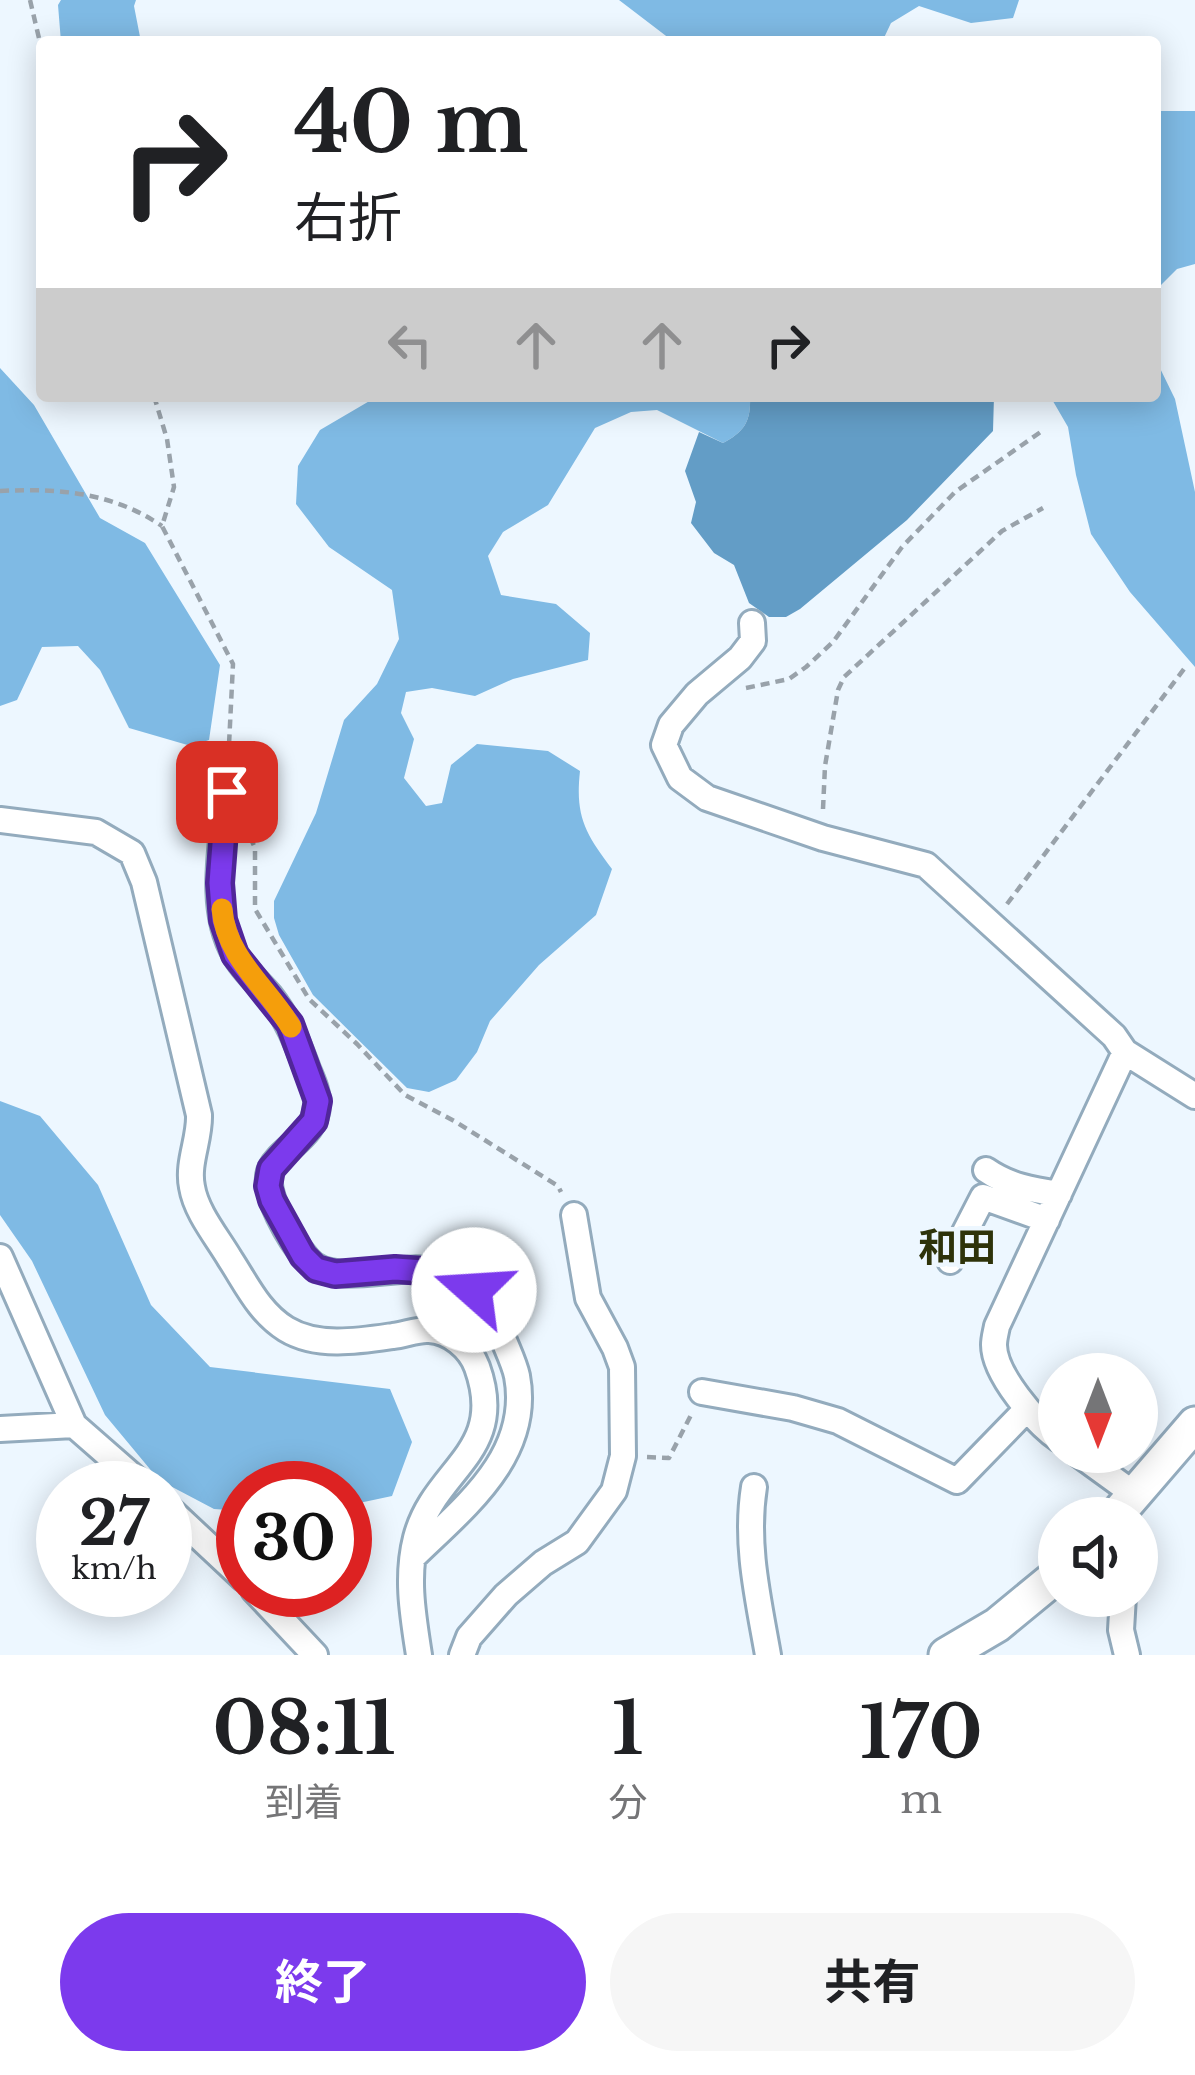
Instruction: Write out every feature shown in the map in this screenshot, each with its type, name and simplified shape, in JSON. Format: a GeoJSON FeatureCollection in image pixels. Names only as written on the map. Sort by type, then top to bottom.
{"type":"FeatureCollection","features":[{"type":"Feature","properties":{"kind":"street"},"geometry":{"type":"LineString","coordinates":[[752,623],[753,641],[740,658],[697,694],[671,725],[664,745],[680,778],[707,799],[823,838],[926,865],[1114,1036],[1125,1052],[1195,1096]]}},
{"type":"Feature","properties":{"kind":"street"},"geometry":{"type":"LineString","coordinates":[[227,792],[220,883],[223,920],[235,955],[290,1024],[318,1101],[314,1121],[271,1169],[272,1200],[303,1256],[316,1269],[335,1274],[395,1269],[438,1272],[474,1290],[494,1314],[517,1374],[519,1405],[513,1439],[489,1479],[413,1557]]}},
{"type":"Feature","properties":{"kind":"street"},"geometry":{"type":"LineString","coordinates":[[0,820],[96,832],[132,853],[144,882],[199,1115],[192,1188],[262,1311],[290,1332],[326,1342],[428,1329],[457,1340],[474,1360],[484,1391],[484,1423],[417,1534],[410,1577],[419,1655]]}},
{"type":"Feature","properties":{"kind":"street"},"geometry":{"type":"LineString","coordinates":[[1038,1421],[1026,1410],[993,1349],[998,1326],[1125,1052]]}},
{"type":"Feature","properties":{"kind":"street"},"geometry":{"type":"LineString","coordinates":[[986,1170],[1024,1189],[1059,1193]]}},
{"type":"Feature","properties":{"kind":"street"},"geometry":{"type":"LineString","coordinates":[[950,1262],[983,1197],[1047,1220]]}},
{"type":"Feature","properties":{"kind":"street"},"geometry":{"type":"LineString","coordinates":[[462,1655],[470,1637],[506,1595],[577,1542],[614,1491],[623,1456],[622,1367],[588,1298],[574,1215]]}},
{"type":"Feature","properties":{"kind":"street"},"geometry":{"type":"LineString","coordinates":[[0,1257],[74,1425],[115,1461]]}},
{"type":"Feature","properties":{"kind":"street"},"geometry":{"type":"LineString","coordinates":[[702,1392],[838,1421],[957,1481],[1026,1410]]}},
{"type":"Feature","properties":{"kind":"street"},"geometry":{"type":"LineString","coordinates":[[1132,1497],[1195,1424]]}},
{"type":"Feature","properties":{"kind":"street"},"geometry":{"type":"LineString","coordinates":[[0,1429],[74,1425]]}},
{"type":"Feature","properties":{"kind":"street"},"geometry":{"type":"LineString","coordinates":[[1095,1473],[1116,1497]]}},
{"type":"Feature","properties":{"kind":"street"},"geometry":{"type":"LineString","coordinates":[[754,1487],[750,1551],[768,1655]]}},
{"type":"Feature","properties":{"kind":"street"},"geometry":{"type":"LineString","coordinates":[[192,1529],[216,1550]]}},
{"type":"Feature","properties":{"kind":"street"},"geometry":{"type":"LineString","coordinates":[[946,1655],[997,1625],[1038,1591]]}},
{"type":"Feature","properties":{"kind":"street"},"geometry":{"type":"LineString","coordinates":[[279,1617],[315,1655]]}},
{"type":"Feature","properties":{"kind":"street"},"geometry":{"type":"LineString","coordinates":[[1122,1617],[1127,1655]]}},
{"type":"Feature","properties":{"kind":"path"},"geometry":{"type":"LineString","coordinates":[[30,0],[38,36]]}},
{"type":"Feature","properties":{"kind":"path"},"geometry":{"type":"LineString","coordinates":[[156,402],[174,487],[162,526]]}},
{"type":"Feature","properties":{"kind":"path"},"geometry":{"type":"LineString","coordinates":[[697,694],[789,679],[806,667],[833,642],[902,547],[955,492],[1042,431]]}},
{"type":"Feature","properties":{"kind":"path"},"geometry":{"type":"LineString","coordinates":[[0,491],[46,490],[110,499],[162,526],[233,664],[227,792],[255,848],[255,909],[309,999],[405,1095],[558,1186],[574,1215]]}},
{"type":"Feature","properties":{"kind":"path"},"geometry":{"type":"LineString","coordinates":[[823,838],[824,766],[844,677],[1002,531],[1043,508]]}},
{"type":"Feature","properties":{"kind":"path"},"geometry":{"type":"LineString","coordinates":[[991,924],[1184,669]]}},
{"type":"Feature","properties":{"kind":"path"},"geometry":{"type":"LineString","coordinates":[[623,1456],[668,1458],[702,1392]]}},
{"type":"Feature","properties":{"kind":"shaded area"},"geometry":{"type":"Polygon","coordinates":[[[61,0],[136,0],[140,36],[61,36],[61,0]]]}},
{"type":"Feature","properties":{"kind":"shaded area"},"geometry":{"type":"Polygon","coordinates":[[[619,0],[1019,0],[1013,18],[971,23],[919,6],[891,23],[885,36],[666,36],[619,0]]]}},
{"type":"Feature","properties":{"kind":"shaded area"},"geometry":{"type":"Polygon","coordinates":[[[1161,111],[1195,111],[1195,264],[1177,269],[1161,285],[1161,111]]]}},
{"type":"Feature","properties":{"kind":"shaded area"},"geometry":{"type":"Polygon","coordinates":[[[0,368],[34,405],[100,518],[145,543],[220,665],[209,740],[191,746],[129,728],[100,670],[78,646],[42,647],[17,700],[0,706],[0,368]]]}},
{"type":"Feature","properties":{"kind":"shaded area"},"geometry":{"type":"Polygon","coordinates":[[[1161,370],[1175,399],[1195,492],[1195,667],[1130,592],[1091,534],[1068,427],[1053,402],[1161,402],[1161,370]]]}},
{"type":"Feature","properties":{"kind":"shaded area"},"geometry":{"type":"Polygon","coordinates":[[[368,402],[750,402],[745,424],[723,443],[657,410],[631,412],[595,428],[548,505],[503,532],[488,556],[501,595],[556,604],[590,633],[588,660],[513,679],[475,696],[432,688],[406,692],[401,713],[414,739],[404,778],[426,806],[442,803],[451,765],[477,744],[548,751],[580,771],[584,823],[612,869],[596,915],[539,965],[490,1021],[477,1052],[456,1080],[429,1092],[407,1088],[313,995],[274,918],[274,901],[316,813],[344,720],[377,684],[399,639],[392,590],[329,547],[296,504],[298,466],[320,430],[368,402]]]}},
{"type":"Feature","properties":{"kind":"shaded area"},"geometry":{"type":"Polygon","coordinates":[[[750,402],[994,402],[993,431],[907,520],[786,617],[769,617],[749,603],[734,565],[714,553],[691,523],[696,502],[685,471],[699,432],[723,443],[741,429],[750,402]]]}},
{"type":"Feature","properties":{"kind":"shaded area"},"geometry":{"type":"Polygon","coordinates":[[[0,1101],[40,1116],[98,1185],[151,1305],[210,1367],[390,1389],[412,1442],[392,1496],[372,1500],[372,1461],[216,1461],[216,1509],[192,1497],[192,1461],[143,1461],[105,1415],[32,1261],[0,1215],[0,1101]]]}},
{"type":"Feature","properties":{"kind":"slow traffic"},"geometry":{"type":"LineString","coordinates":[[222,909],[235,955],[291,1027]]}},
{"type":"Feature","properties":{"kind":"district","name":"和田"},"geometry":{"type":"Point","coordinates":[957,1247]}},
{"type":"Feature","properties":{"kind":"route"},"geometry":{"type":"LineString","coordinates":[[227,792],[220,883],[223,920],[235,955],[290,1024],[318,1101],[314,1121],[271,1169],[272,1200],[303,1256],[316,1269],[335,1274],[395,1269],[438,1272],[474,1290]]}}]}
